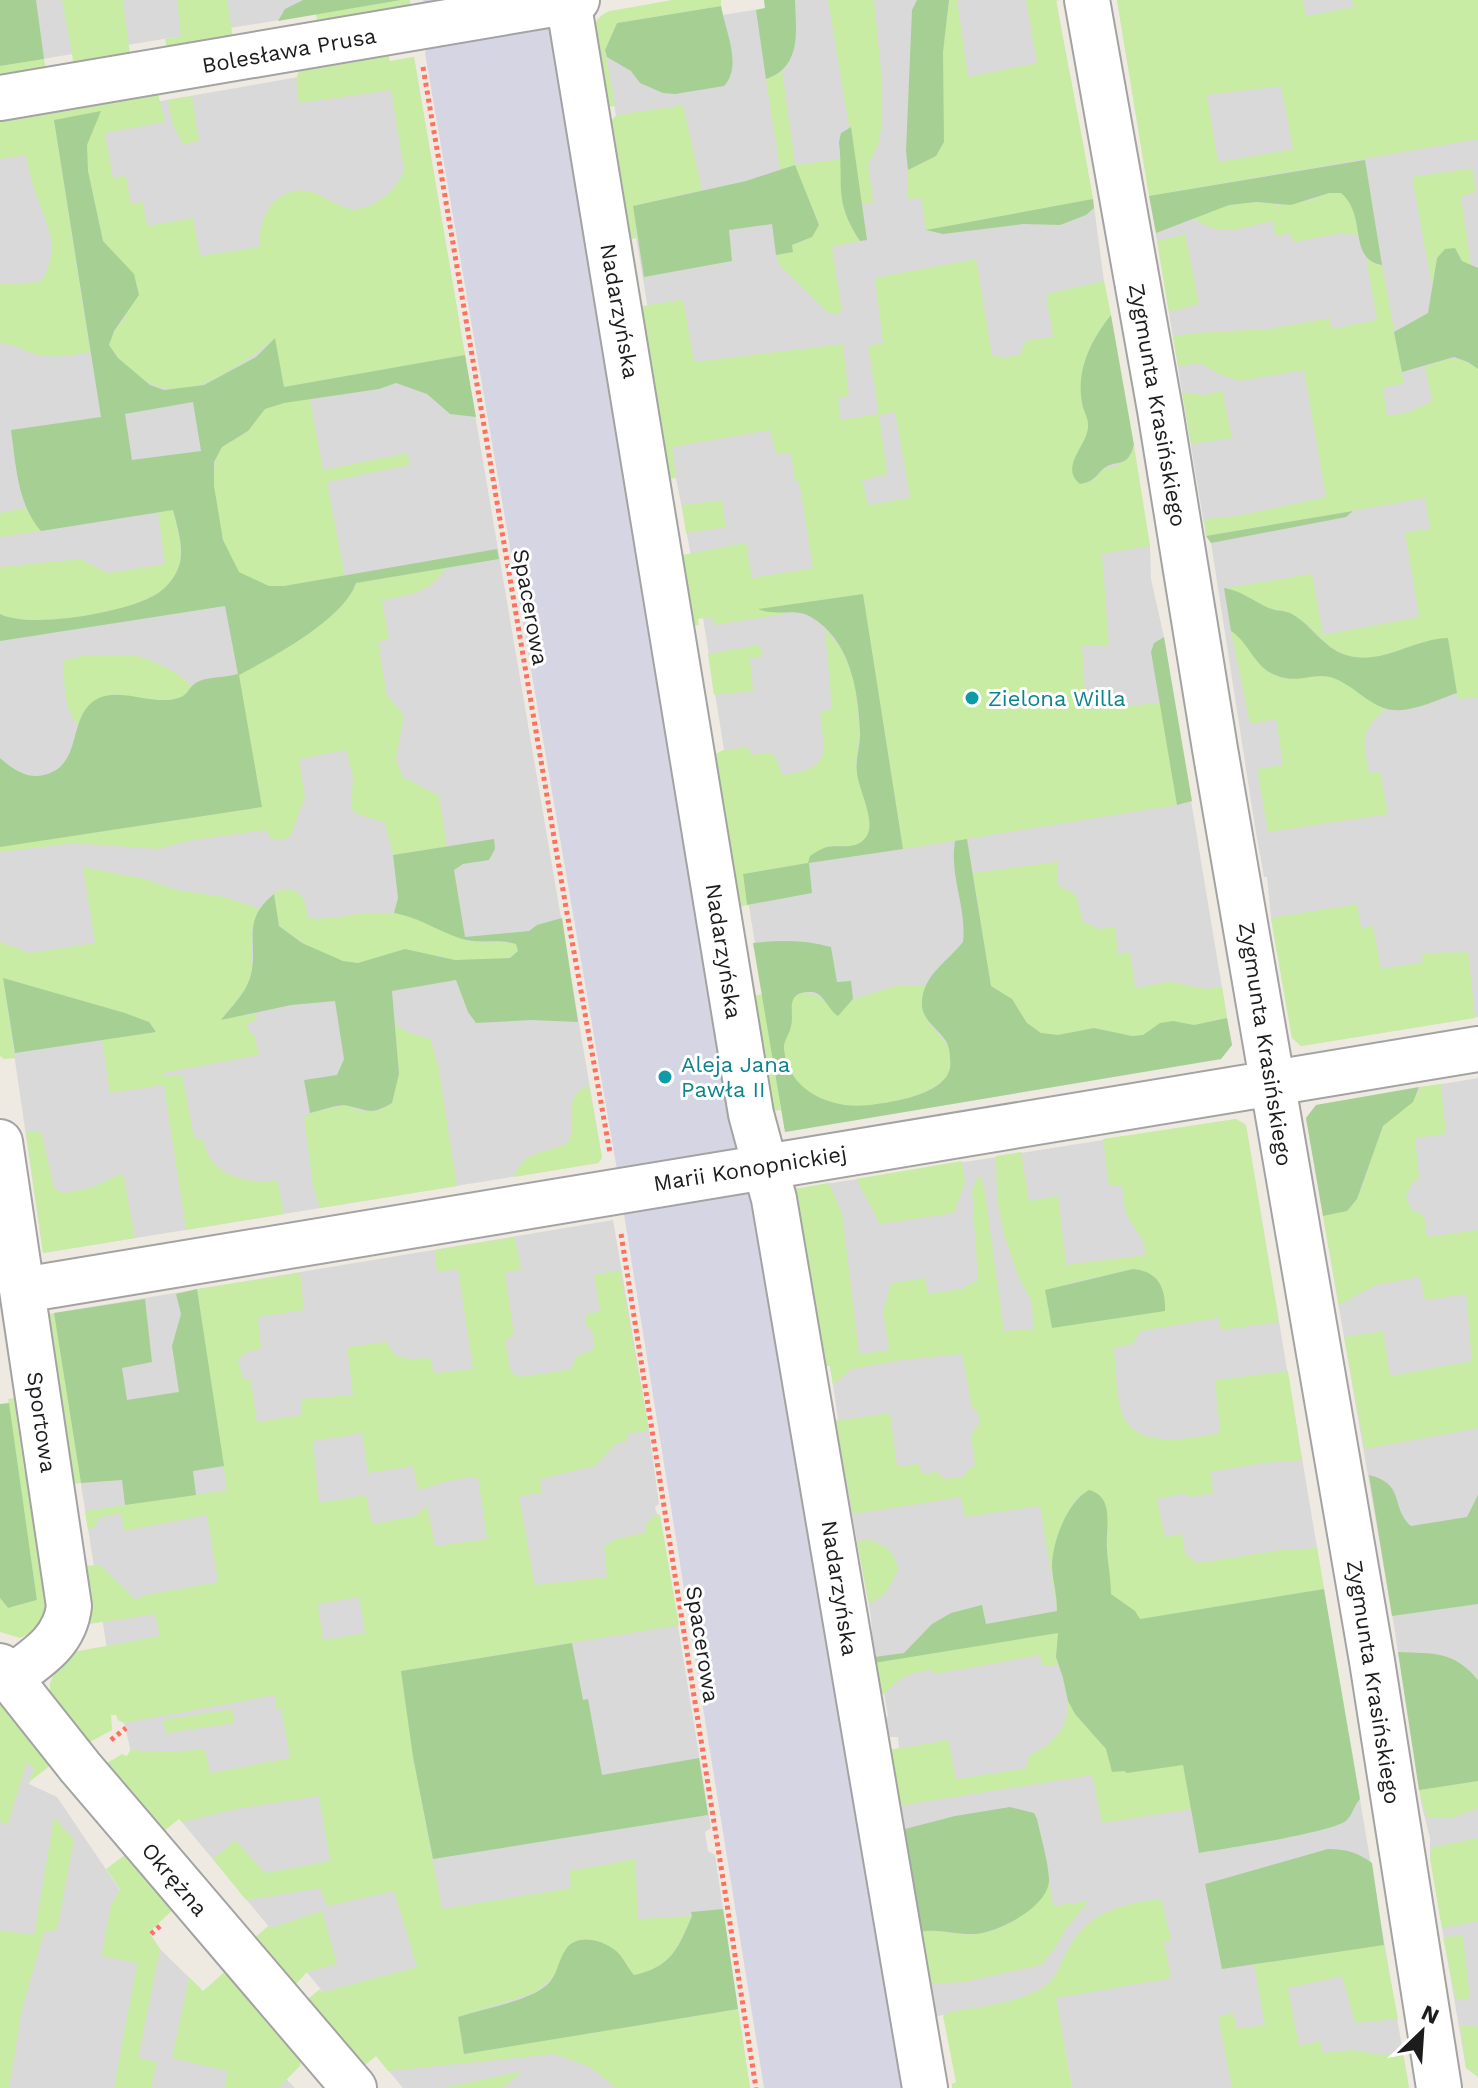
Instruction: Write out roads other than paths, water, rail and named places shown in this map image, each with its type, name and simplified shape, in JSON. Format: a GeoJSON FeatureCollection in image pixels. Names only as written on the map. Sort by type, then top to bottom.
{"type":"FeatureCollection","features":[{"type":"Feature","properties":{"kind":"street","name":"Bolesława Prusa"},"geometry":{"type":"LineString","coordinates":[[0,98],[571,0]]}},
{"type":"Feature","properties":{"kind":"street","name":"Nadarzyńska"},"geometry":{"type":"LineString","coordinates":[[571,0],[748,1099],[774,1199],[925,2088]]}},
{"type":"Feature","properties":{"kind":"street","name":"Zygmunta Krasińskiego"},"geometry":{"type":"LineString","coordinates":[[1087,0],[1372,1661],[1439,2088]]}},
{"type":"Feature","properties":{"kind":"street","name":"Marii Konopnickiej"},"geometry":{"type":"LineString","coordinates":[[23,1290],[1478,1049]]}},
{"type":"Feature","properties":{"kind":"street","name":"Sportowa"},"geometry":{"type":"LineString","coordinates":[[0,1142],[69,1606],[66,1624],[57,1641],[5,1672]]}},
{"type":"Feature","properties":{"kind":"street","name":"Okrężna"},"geometry":{"type":"LineString","coordinates":[[5,1672],[80,1767],[354,2088]]}},
{"type":"Feature","properties":{"kind":"place","name":"Zielona Willa"},"geometry":{"type":"Point","coordinates":[972,698]}},
{"type":"Feature","properties":{"kind":"place","name":"Aleja Jana Pawła II"},"geometry":{"type":"Point","coordinates":[665,1077]}}]}
